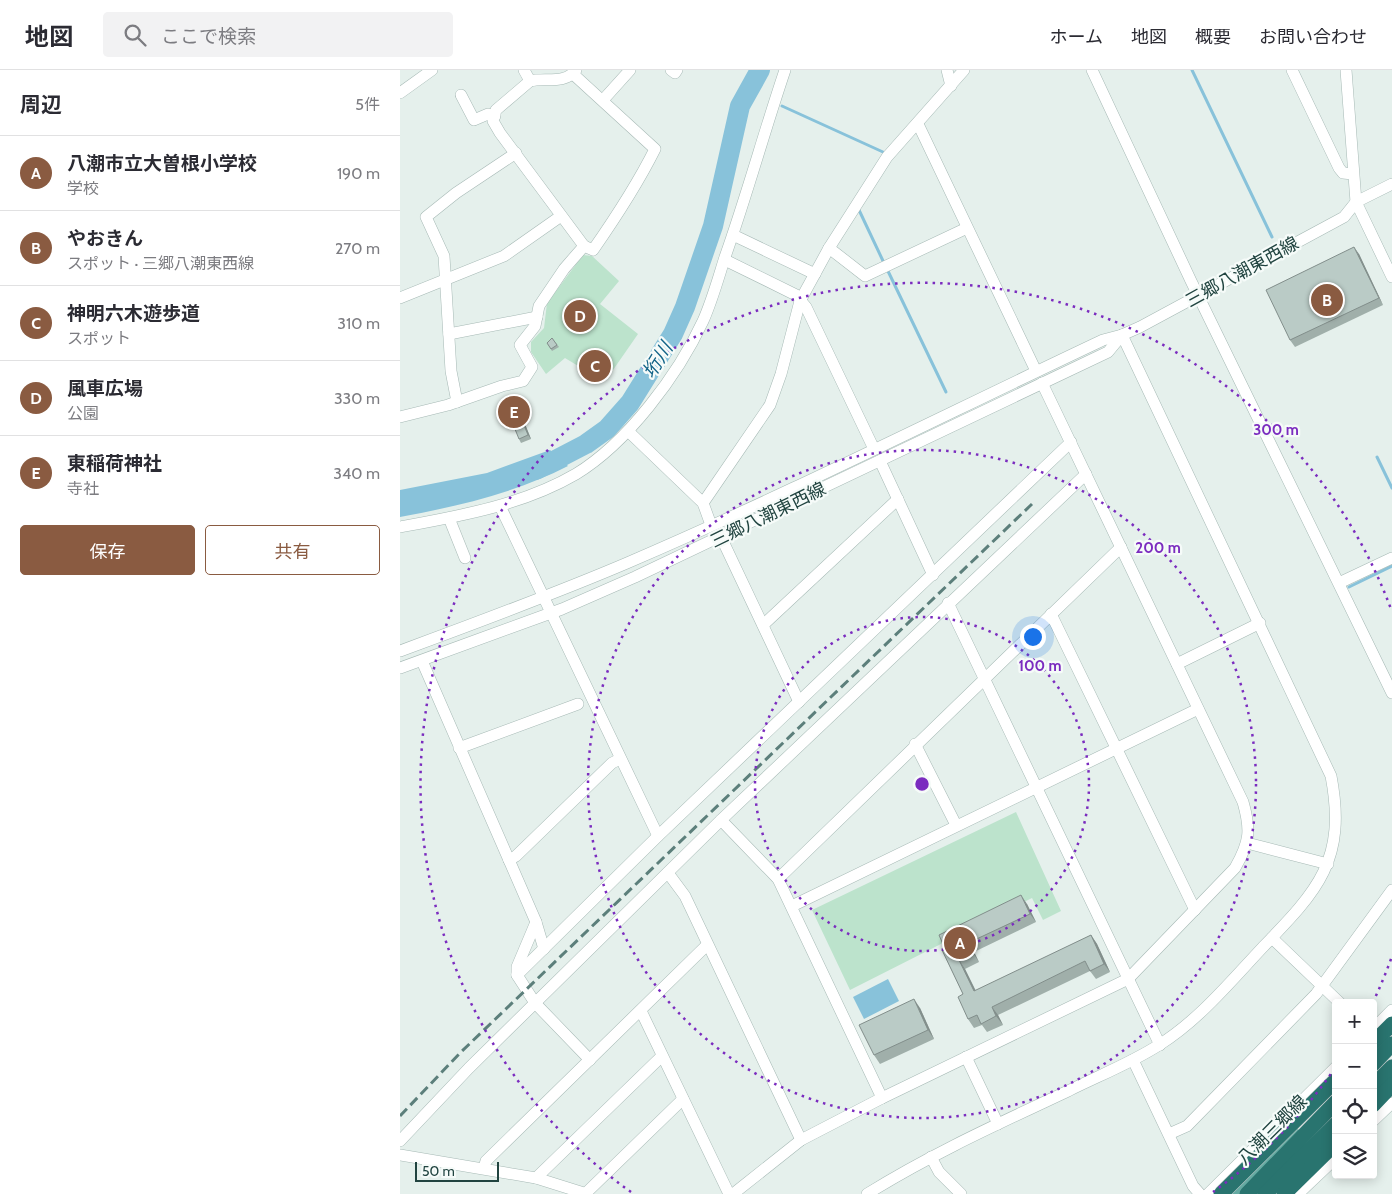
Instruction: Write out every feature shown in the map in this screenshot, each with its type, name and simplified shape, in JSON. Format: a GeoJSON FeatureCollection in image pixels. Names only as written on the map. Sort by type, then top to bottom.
{"type":"FeatureCollection","features":[{"type":"Feature","properties":{"kind":"highway"},"geometry":{"type":"LineString","coordinates":[[1377,1055],[1387,1033]]}},
{"type":"Feature","properties":{"kind":"highway"},"geometry":{"type":"LineString","coordinates":[[1377,1082],[1392,1066]]}},
{"type":"Feature","properties":{"kind":"highway"},"geometry":{"type":"LineString","coordinates":[[1221,1194],[1332,1084]]}},
{"type":"Feature","properties":{"kind":"highway"},"geometry":{"type":"LineString","coordinates":[[1377,1101],[1392,1085]]}},
{"type":"Feature","properties":{"kind":"highway"},"geometry":{"type":"LineString","coordinates":[[1247,1194],[1332,1106]]}},
{"type":"Feature","properties":{"kind":"highway"},"geometry":{"type":"LineString","coordinates":[[1265,1194],[1332,1128]]}},
{"type":"Feature","properties":{"kind":"highway"},"geometry":{"type":"LineString","coordinates":[[1284,1194],[1332,1147]]}},
{"type":"Feature","properties":{"kind":"main road"},"geometry":{"type":"LineString","coordinates":[[1377,1048],[1387,1033]]}},
{"type":"Feature","properties":{"kind":"main road"},"geometry":{"type":"LineString","coordinates":[[1377,1093],[1392,1076]]}},
{"type":"Feature","properties":{"kind":"main road","name":"八潮三郷線"},"geometry":{"type":"LineString","coordinates":[[1234,1194],[1332,1097]]}},
{"type":"Feature","properties":{"kind":"main road"},"geometry":{"type":"LineString","coordinates":[[1276,1194],[1332,1139]]}},
{"type":"Feature","properties":{"kind":"street"},"geometry":{"type":"LineString","coordinates":[[400,93],[432,70]]}},
{"type":"Feature","properties":{"kind":"street"},"geometry":{"type":"LineString","coordinates":[[524,70],[530,81]]}},
{"type":"Feature","properties":{"kind":"street"},"geometry":{"type":"LineString","coordinates":[[603,100],[630,70]]}},
{"type":"Feature","properties":{"kind":"street"},"geometry":{"type":"LineString","coordinates":[[671,70],[675,73],[677,70]]}},
{"type":"Feature","properties":{"kind":"street"},"geometry":{"type":"LineString","coordinates":[[400,527],[500,506],[544,490],[578,473],[629,432],[643,416],[694,339],[708,307],[725,260],[785,70]]}},
{"type":"Feature","properties":{"kind":"street"},"geometry":{"type":"LineString","coordinates":[[947,70],[951,86]]}},
{"type":"Feature","properties":{"kind":"street"},"geometry":{"type":"LineString","coordinates":[[703,503],[770,405],[800,301],[829,248],[887,157],[964,70]]}},
{"type":"Feature","properties":{"kind":"street"},"geometry":{"type":"LineString","coordinates":[[1092,70],[1199,296],[1392,693]]}},
{"type":"Feature","properties":{"kind":"street"},"geometry":{"type":"LineString","coordinates":[[1292,70],[1339,168],[1343,173],[1353,174]]}},
{"type":"Feature","properties":{"kind":"street"},"geometry":{"type":"LineString","coordinates":[[1346,70],[1356,202],[1392,277]]}},
{"type":"Feature","properties":{"kind":"street"},"geometry":{"type":"LineString","coordinates":[[574,72],[655,149],[628,200],[592,250],[584,246],[500,134],[493,121],[496,110],[530,81],[548,82],[574,72]]}},
{"type":"Feature","properties":{"kind":"street"},"geometry":{"type":"LineString","coordinates":[[461,95],[474,120],[488,114],[495,116]]}},
{"type":"Feature","properties":{"kind":"street"},"geometry":{"type":"LineString","coordinates":[[918,124],[1036,371]]}},
{"type":"Feature","properties":{"kind":"street"},"geometry":{"type":"LineString","coordinates":[[457,402],[451,371],[444,256],[426,217],[456,193],[516,153]]}},
{"type":"Feature","properties":{"kind":"street","name":"三郷八潮東西線"},"geometry":{"type":"LineString","coordinates":[[400,651],[544,598],[711,525],[1102,340],[1122,335],[1199,296],[1344,217],[1356,202],[1392,184]]}},
{"type":"Feature","properties":{"kind":"street"},"geometry":{"type":"LineString","coordinates":[[400,298],[504,256],[561,216]]}},
{"type":"Feature","properties":{"kind":"street"},"geometry":{"type":"LineString","coordinates":[[829,248],[864,276],[967,228]]}},
{"type":"Feature","properties":{"kind":"street"},"geometry":{"type":"LineString","coordinates":[[733,235],[815,274]]}},
{"type":"Feature","properties":{"kind":"street"},"geometry":{"type":"LineString","coordinates":[[400,417],[524,381],[532,367],[520,345],[535,326],[539,306],[564,269],[584,246]]}},
{"type":"Feature","properties":{"kind":"street"},"geometry":{"type":"LineString","coordinates":[[725,260],[796,295],[806,307],[874,449]]}},
{"type":"Feature","properties":{"kind":"street"},"geometry":{"type":"LineString","coordinates":[[449,334],[537,317]]}},
{"type":"Feature","properties":{"kind":"street"},"geometry":{"type":"LineString","coordinates":[[867,1194],[931,1157],[1133,1060],[1160,1045],[1214,999],[1272,938],[1313,892],[1328,864],[1333,846],[1336,817],[1330,776],[1260,623],[1122,335]]}},
{"type":"Feature","properties":{"kind":"street","name":"三郷八潮東西線"},"geometry":{"type":"LineString","coordinates":[[400,668],[551,613],[721,537],[1108,352],[1122,335]]}},
{"type":"Feature","properties":{"kind":"street"},"geometry":{"type":"LineString","coordinates":[[733,1194],[801,1140],[882,1098],[1128,979],[1235,868],[1247,848],[1249,825],[1243,802],[1042,383]]}},
{"type":"Feature","properties":{"kind":"street"},"geometry":{"type":"LineString","coordinates":[[629,432],[703,503],[711,525]]}},
{"type":"Feature","properties":{"kind":"street"},"geometry":{"type":"LineString","coordinates":[[517,975],[658,836],[1071,442]]}},
{"type":"Feature","properties":{"kind":"street"},"geometry":{"type":"LineString","coordinates":[[880,461],[933,575]]}},
{"type":"Feature","properties":{"kind":"street"},"geometry":{"type":"LineString","coordinates":[[400,1141],[535,1003],[722,820],[948,603],[1086,474]]}},
{"type":"Feature","properties":{"kind":"street"},"geometry":{"type":"LineString","coordinates":[[763,624],[898,499]]}},
{"type":"Feature","properties":{"kind":"street"},"geometry":{"type":"LineString","coordinates":[[500,506],[658,836]]}},
{"type":"Feature","properties":{"kind":"street"},"geometry":{"type":"LineString","coordinates":[[448,518],[466,558]]}},
{"type":"Feature","properties":{"kind":"street"},"geometry":{"type":"LineString","coordinates":[[721,537],[799,702]]}},
{"type":"Feature","properties":{"kind":"street"},"geometry":{"type":"LineString","coordinates":[[778,879],[915,744],[1121,547]]}},
{"type":"Feature","properties":{"kind":"street"},"geometry":{"type":"LineString","coordinates":[[1339,583],[1392,558]]}},
{"type":"Feature","properties":{"kind":"street"},"geometry":{"type":"LineString","coordinates":[[948,603],[1160,1045]]}},
{"type":"Feature","properties":{"kind":"street"},"geometry":{"type":"LineString","coordinates":[[1052,614],[1196,910]]}},
{"type":"Feature","properties":{"kind":"street"},"geometry":{"type":"LineString","coordinates":[[1177,664],[1260,623]]}},
{"type":"Feature","properties":{"kind":"street"},"geometry":{"type":"LineString","coordinates":[[422,661],[536,922],[544,949]]}},
{"type":"Feature","properties":{"kind":"street"},"geometry":{"type":"LineString","coordinates":[[459,748],[578,704]]}},
{"type":"Feature","properties":{"kind":"street"},"geometry":{"type":"LineString","coordinates":[[792,906],[1198,709]]}},
{"type":"Feature","properties":{"kind":"street"},"geometry":{"type":"LineString","coordinates":[[915,744],[956,826]]}},
{"type":"Feature","properties":{"kind":"street"},"geometry":{"type":"LineString","coordinates":[[509,860],[516,856],[612,763],[620,759]]}},
{"type":"Feature","properties":{"kind":"street"},"geometry":{"type":"LineString","coordinates":[[722,820],[778,879],[882,1098]]}},
{"type":"Feature","properties":{"kind":"street"},"geometry":{"type":"LineString","coordinates":[[1248,843],[1328,864]]}},
{"type":"Feature","properties":{"kind":"street"},"geometry":{"type":"LineString","coordinates":[[668,873],[685,896],[801,1140]]}},
{"type":"Feature","properties":{"kind":"street"},"geometry":{"type":"LineString","coordinates":[[1169,1134],[1187,1126],[1323,986],[1392,890]]}},
{"type":"Feature","properties":{"kind":"street"},"geometry":{"type":"LineString","coordinates":[[536,922],[517,967],[517,975],[535,1003],[590,1060]]}},
{"type":"Feature","properties":{"kind":"street"},"geometry":{"type":"LineString","coordinates":[[1272,938],[1336,999]]}},
{"type":"Feature","properties":{"kind":"street"},"geometry":{"type":"LineString","coordinates":[[484,1168],[486,1161],[707,945]]}},
{"type":"Feature","properties":{"kind":"street"},"geometry":{"type":"LineString","coordinates":[[1387,1033],[1392,1010]]}},
{"type":"Feature","properties":{"kind":"street"},"geometry":{"type":"LineString","coordinates":[[641,1011],[729,1194]]}},
{"type":"Feature","properties":{"kind":"street"},"geometry":{"type":"LineString","coordinates":[[536,1178],[662,1056]]}},
{"type":"Feature","properties":{"kind":"street"},"geometry":{"type":"LineString","coordinates":[[966,1057],[998,1124]]}},
{"type":"Feature","properties":{"kind":"street"},"geometry":{"type":"LineString","coordinates":[[1133,1060],[1193,1186],[1200,1194]]}},
{"type":"Feature","properties":{"kind":"street"},"geometry":{"type":"LineString","coordinates":[[1208,1194],[1332,1071]]}},
{"type":"Feature","properties":{"kind":"street"},"geometry":{"type":"LineString","coordinates":[[400,1155],[536,1178],[586,1194],[683,1100]]}},
{"type":"Feature","properties":{"kind":"street"},"geometry":{"type":"LineString","coordinates":[[1377,1118],[1391,1106]]}},
{"type":"Feature","properties":{"kind":"street"},"geometry":{"type":"LineString","coordinates":[[1272,1132],[1300,1130]]}},
{"type":"Feature","properties":{"kind":"street"},"geometry":{"type":"LineString","coordinates":[[931,1157],[939,1172],[961,1194]]}},
{"type":"Feature","properties":{"kind":"street"},"geometry":{"type":"LineString","coordinates":[[1298,1194],[1332,1162]]}},
{"type":"Feature","properties":{"kind":"green space"},"geometry":{"type":"Polygon","coordinates":[[[583,255],[592,256],[619,281],[600,304],[638,334],[613,370],[593,375],[565,358],[546,374],[531,352],[531,342],[544,328],[547,303],[583,255]]]}},
{"type":"Feature","properties":{"kind":"green space"},"geometry":{"type":"Polygon","coordinates":[[[1016,812],[1061,911],[1043,920],[1032,898],[850,990],[812,910],[1016,812]]]}},
{"type":"Feature","properties":{"kind":"water"},"geometry":{"type":"Polygon","coordinates":[[[550,450],[568,466],[528,484],[486,498],[400,517],[400,490],[487,473],[550,450]]]}},
{"type":"Feature","properties":{"kind":"water"},"geometry":{"type":"Polygon","coordinates":[[[888,979],[899,1001],[864,1019],[853,997],[888,979]]]}},
{"type":"Feature","properties":{"kind":"building"},"geometry":{"type":"Polygon","coordinates":[[[1354,247],[1379,298],[1290,340],[1266,290],[1354,247]]]}},
{"type":"Feature","properties":{"kind":"building"},"geometry":{"type":"Polygon","coordinates":[[[552,338],[557,345],[551,349],[547,343],[552,338]]]}},
{"type":"Feature","properties":{"kind":"building"},"geometry":{"type":"Polygon","coordinates":[[[515,403],[528,435],[519,439],[506,407],[515,403]]]}},
{"type":"Feature","properties":{"kind":"building"},"geometry":{"type":"Polygon","coordinates":[[[1021,895],[1030,914],[968,943],[973,953],[959,960],[974,991],[1091,935],[1104,964],[1090,971],[1085,961],[992,1007],[996,1016],[981,1024],[977,1015],[968,1019],[958,997],[963,994],[942,950],[945,949],[939,935],[1021,895]]]}},
{"type":"Feature","properties":{"kind":"building"},"geometry":{"type":"Polygon","coordinates":[[[914,999],[928,1030],[874,1055],[859,1025],[914,999]]]}},
{"type":"Feature","properties":{"kind":"waterway","name":"垳川"},"geometry":{"type":"LineString","coordinates":[[536,470],[586,444],[607,429],[630,403],[673,334],[685,307],[713,226],[740,106],[760,70]]}},
{"type":"Feature","properties":{"kind":"waterway"},"geometry":{"type":"LineString","coordinates":[[1192,70],[1272,237]]}},
{"type":"Feature","properties":{"kind":"waterway"},"geometry":{"type":"LineString","coordinates":[[782,106],[883,152]]}},
{"type":"Feature","properties":{"kind":"waterway"},"geometry":{"type":"LineString","coordinates":[[859,210],[884,263]]}},
{"type":"Feature","properties":{"kind":"waterway"},"geometry":{"type":"LineString","coordinates":[[887,269],[946,392]]}},
{"type":"Feature","properties":{"kind":"waterway"},"geometry":{"type":"LineString","coordinates":[[1377,457],[1392,488]]}},
{"type":"Feature","properties":{"kind":"waterway"},"geometry":{"type":"LineString","coordinates":[[1349,587],[1392,566]]}},
{"type":"Feature","properties":{"kind":"railway"},"geometry":{"type":"LineString","coordinates":[[400,1116],[460,1053],[1032,504]]}},
{"type":"Feature","properties":{"kind":"place","name":"やおきん"},"geometry":{"type":"Point","coordinates":[1327,300]}},
{"type":"Feature","properties":{"kind":"place","name":"風車広場"},"geometry":{"type":"Point","coordinates":[580,316]}},
{"type":"Feature","properties":{"kind":"place","name":"神明六木遊歩道"},"geometry":{"type":"Point","coordinates":[595,366]}},
{"type":"Feature","properties":{"kind":"place","name":"東稲荷神社"},"geometry":{"type":"Point","coordinates":[514,412]}},
{"type":"Feature","properties":{"kind":"place","name":"八潮市立大曽根小学校"},"geometry":{"type":"Point","coordinates":[960,943]}}]}
